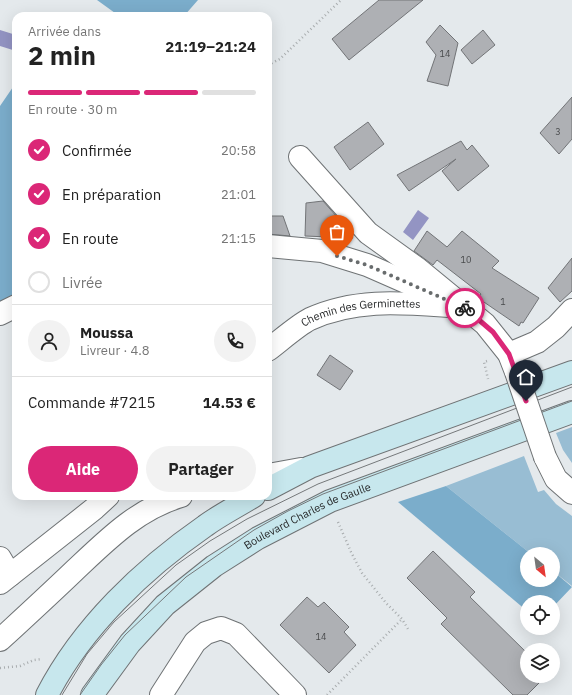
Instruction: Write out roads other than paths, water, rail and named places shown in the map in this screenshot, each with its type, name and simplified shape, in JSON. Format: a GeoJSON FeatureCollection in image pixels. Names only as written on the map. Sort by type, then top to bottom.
{"type":"FeatureCollection","features":[{"type":"Feature","properties":{"kind":"main road"},"geometry":{"type":"LineString","coordinates":[[272,487],[310,467],[572,372]]}},
{"type":"Feature","properties":{"kind":"main road","name":"Boulevard Charles de Gaulle"},"geometry":{"type":"LineString","coordinates":[[92,695],[130,643],[165,605],[214,566],[258,538],[330,501],[572,412]]}},
{"type":"Feature","properties":{"kind":"main road"},"geometry":{"type":"LineString","coordinates":[[51,688],[82,640],[115,601],[150,568],[205,526],[247,500]]}},
{"type":"Feature","properties":{"kind":"street"},"geometry":{"type":"LineString","coordinates":[[300,157],[368,233],[418,269],[489,328],[512,363],[545,457],[556,479],[572,493]]}},
{"type":"Feature","properties":{"kind":"street"},"geometry":{"type":"LineString","coordinates":[[272,246],[322,251],[367,265],[464,307]]}},
{"type":"Feature","properties":{"kind":"street","name":"Chemin des Germinettes"},"geometry":{"type":"LineString","coordinates":[[272,347],[310,320],[349,306],[386,303],[464,307]]}},
{"type":"Feature","properties":{"kind":"street"},"geometry":{"type":"LineString","coordinates":[[0,314],[12,308]]}},
{"type":"Feature","properties":{"kind":"street"},"geometry":{"type":"LineString","coordinates":[[512,363],[556,327],[572,310]]}},
{"type":"Feature","properties":{"kind":"street"},"geometry":{"type":"LineString","coordinates":[[272,474],[310,467]]}},
{"type":"Feature","properties":{"kind":"street"},"geometry":{"type":"LineString","coordinates":[[3,572],[95,508],[104,500]]}},
{"type":"Feature","properties":{"kind":"street"},"geometry":{"type":"LineString","coordinates":[[0,640],[115,534],[143,513],[167,500]]}},
{"type":"Feature","properties":{"kind":"street"},"geometry":{"type":"LineString","coordinates":[[161,695],[195,642],[206,633],[221,628],[236,634],[295,695]]}},
{"type":"Feature","properties":{"kind":"tram line"},"geometry":{"type":"LineString","coordinates":[[62,695],[87,654],[114,622],[176,565],[210,541],[247,519],[318,484],[572,387]]}},
{"type":"Feature","properties":{"kind":"tram line"},"geometry":{"type":"LineString","coordinates":[[80,695],[125,635],[186,577],[254,530],[323,494],[572,401]]}}]}
